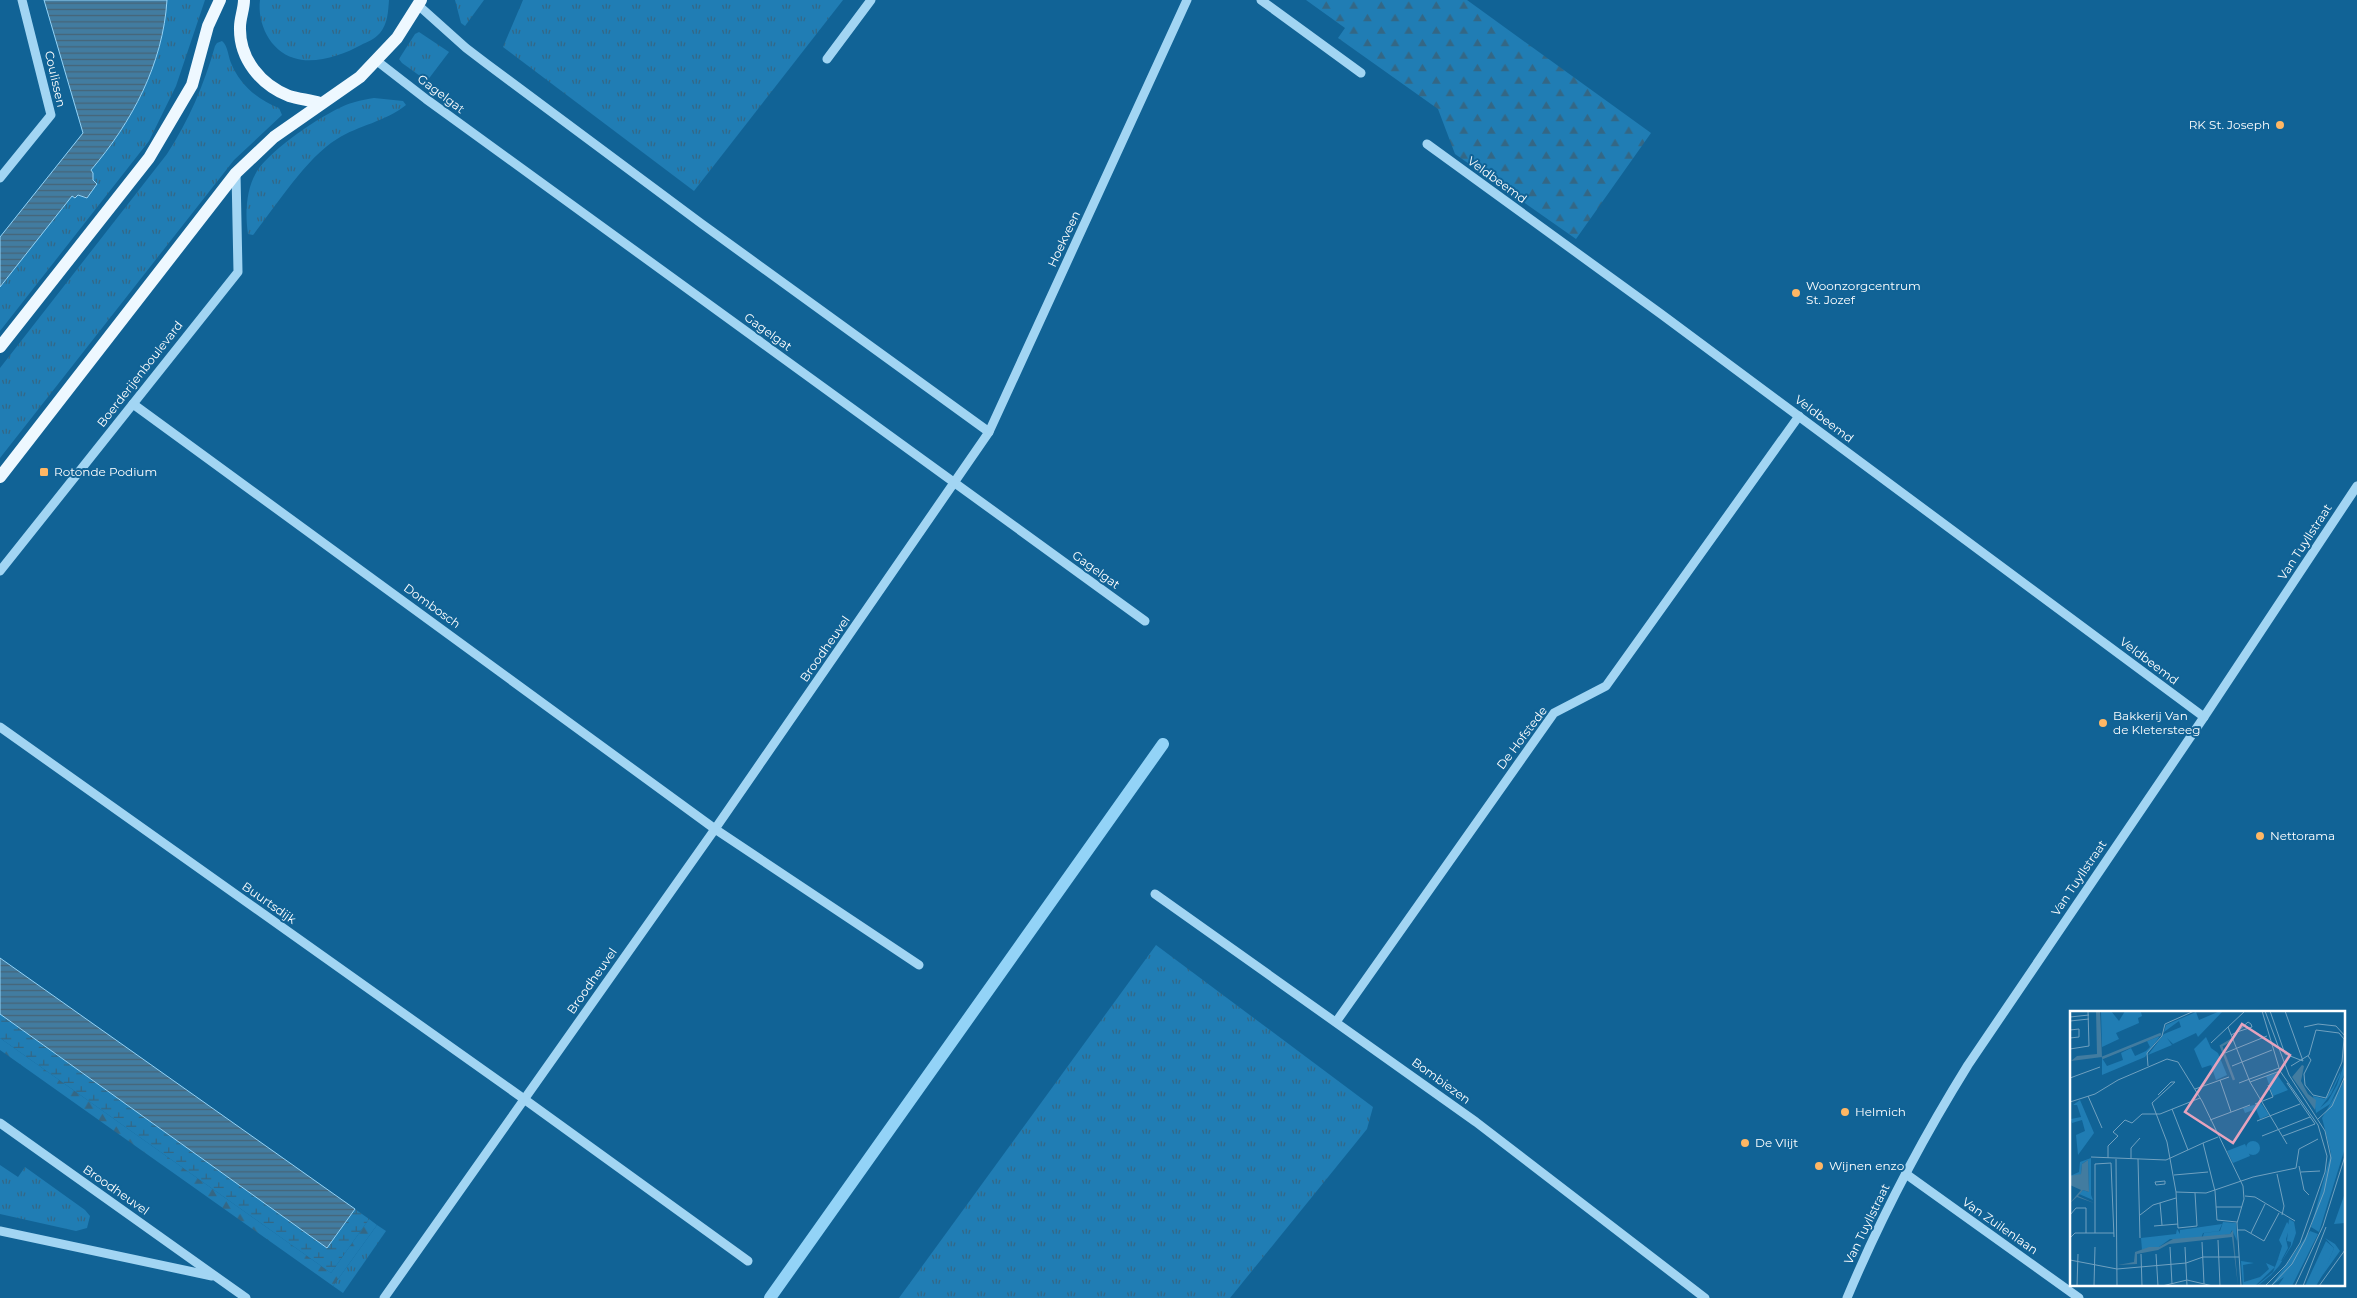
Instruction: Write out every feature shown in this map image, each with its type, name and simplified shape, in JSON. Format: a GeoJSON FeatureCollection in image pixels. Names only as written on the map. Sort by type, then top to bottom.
{"type":"FeatureCollection","features":[{"type":"Feature","properties":{"kind":"main road"},"geometry":{"type":"LineString","coordinates":[[0,347],[149,158],[192,85],[208,26],[220,0]]}},
{"type":"Feature","properties":{"kind":"main road"},"geometry":{"type":"LineString","coordinates":[[244,0],[240,26],[242,44],[256,74],[268,85],[290,96],[320,103]]}},
{"type":"Feature","properties":{"kind":"main road"},"geometry":{"type":"LineString","coordinates":[[0,477],[236,172],[274,137],[320,103],[342,90],[377,61],[397,38],[420,3]]}},
{"type":"Feature","properties":{"kind":"street","name":"Coulissen"},"geometry":{"type":"LineString","coordinates":[[0,178],[51,115],[22,0]]}},
{"type":"Feature","properties":{"kind":"street"},"geometry":{"type":"LineString","coordinates":[[827,58],[871,0]]}},
{"type":"Feature","properties":{"kind":"street","name":"Hoekveen"},"geometry":{"type":"LineString","coordinates":[[955,484],[989,432],[1187,0]]}},
{"type":"Feature","properties":{"kind":"street"},"geometry":{"type":"LineString","coordinates":[[1261,0],[1360,73]]}},
{"type":"Feature","properties":{"kind":"street"},"geometry":{"type":"LineString","coordinates":[[420,3],[466,48],[702,224],[989,432]]}},
{"type":"Feature","properties":{"kind":"street","name":"Gagelgat"},"geometry":{"type":"LineString","coordinates":[[377,61],[426,99],[1145,621]]}},
{"type":"Feature","properties":{"kind":"street","name":"Veldbeemd"},"geometry":{"type":"LineString","coordinates":[[1427,144],[1799,416],[2204,717]]}},
{"type":"Feature","properties":{"kind":"street","name":"Boerderijenboulevard"},"geometry":{"type":"LineString","coordinates":[[0,571],[238,272],[236,172]]}},
{"type":"Feature","properties":{"kind":"street","name":"Dombosch"},"geometry":{"type":"LineString","coordinates":[[134,404],[715,828]]}},
{"type":"Feature","properties":{"kind":"street","name":"De Hofstede"},"geometry":{"type":"LineString","coordinates":[[1336,1022],[1554,713],[1606,686],[1799,416]]}},
{"type":"Feature","properties":{"kind":"street","name":"Broodheuvel"},"geometry":{"type":"LineString","coordinates":[[384,1298],[955,484]]}},
{"type":"Feature","properties":{"kind":"street","name":"Van Tuyllstraat"},"geometry":{"type":"LineString","coordinates":[[1848,1298],[1880,1224],[1944,1103],[1968,1064],[2204,717],[2357,486]]}},
{"type":"Feature","properties":{"kind":"street","name":"Buurtsdijk"},"geometry":{"type":"LineString","coordinates":[[0,728],[524,1099]]}},
{"type":"Feature","properties":{"kind":"street"},"geometry":{"type":"LineString","coordinates":[[715,828],[919,965]]}},
{"type":"Feature","properties":{"kind":"street","name":"Bombiezen"},"geometry":{"type":"LineString","coordinates":[[1155,894],[1476,1122],[1704,1298]]}},
{"type":"Feature","properties":{"kind":"street"},"geometry":{"type":"LineString","coordinates":[[524,1099],[748,1261]]}},
{"type":"Feature","properties":{"kind":"street","name":"Broodheuvel"},"geometry":{"type":"LineString","coordinates":[[0,1123],[246,1298]]}},
{"type":"Feature","properties":{"kind":"street","name":"Van Zuilenlaan"},"geometry":{"type":"LineString","coordinates":[[1906,1174],[2079,1298]]}},
{"type":"Feature","properties":{"kind":"street","name":"Broodheuvel"},"geometry":{"type":"LineString","coordinates":[[0,1230],[217,1277]]}},
{"type":"Feature","properties":{"kind":"green space"},"geometry":{"type":"Polygon","coordinates":[[[167,0],[205,0],[176,86],[149,141],[0,331],[0,287],[72,195],[82,195],[93,180],[91,170],[120,133],[152,70],[164,24],[167,0]]]}},
{"type":"Feature","properties":{"kind":"green space"},"geometry":{"type":"Polygon","coordinates":[[[260,0],[389,0],[386,21],[383,29],[376,37],[354,49],[328,58],[302,60],[286,54],[272,43],[263,27],[260,0]]]}},
{"type":"Feature","properties":{"kind":"green space"},"geometry":{"type":"Polygon","coordinates":[[[455,0],[484,0],[465,26],[461,23],[455,0]]]}},
{"type":"Feature","properties":{"kind":"green space"},"geometry":{"type":"Polygon","coordinates":[[[523,0],[843,0],[694,191],[503,47],[523,0]]]}},
{"type":"Feature","properties":{"kind":"green space"},"geometry":{"type":"Polygon","coordinates":[[[1306,0],[1467,0],[1651,133],[1576,239],[1455,154],[1438,109],[1338,38],[1345,28],[1306,0]]]}},
{"type":"Feature","properties":{"kind":"green space"},"geometry":{"type":"Polygon","coordinates":[[[419,32],[449,52],[427,81],[399,59],[415,34],[419,32]]]}},
{"type":"Feature","properties":{"kind":"green space"},"geometry":{"type":"Polygon","coordinates":[[[222,41],[227,48],[230,60],[239,78],[250,91],[264,101],[279,108],[282,115],[234,160],[0,458],[0,368],[167,154],[195,102],[215,46],[222,41]]]}},
{"type":"Feature","properties":{"kind":"green space"},"geometry":{"type":"Polygon","coordinates":[[[374,98],[403,101],[406,105],[389,116],[345,134],[325,147],[303,170],[253,235],[248,234],[247,210],[250,187],[256,173],[273,153],[301,131],[331,112],[344,106],[374,98]]]}},
{"type":"Feature","properties":{"kind":"green space"},"geometry":{"type":"Polygon","coordinates":[[[1156,945],[1373,1107],[1367,1129],[1230,1298],[899,1298],[1156,945]]]}},
{"type":"Feature","properties":{"kind":"green space"},"geometry":{"type":"Polygon","coordinates":[[[0,1014],[327,1247],[355,1209],[369,1219],[331,1273],[0,1038],[0,1014]]]}},
{"type":"Feature","properties":{"kind":"green space"},"geometry":{"type":"Polygon","coordinates":[[[0,1038],[331,1273],[369,1219],[377,1225],[333,1286],[0,1050],[0,1038]]]}},
{"type":"Feature","properties":{"kind":"green space"},"geometry":{"type":"Polygon","coordinates":[[[0,1165],[18,1177],[25,1167],[85,1210],[90,1216],[87,1228],[76,1231],[0,1214],[0,1165]]]}},
{"type":"Feature","properties":{"kind":"green space"},"geometry":{"type":"Polygon","coordinates":[[[377,1225],[386,1231],[343,1293],[333,1286],[377,1225]]]}},
{"type":"Feature","properties":{"kind":"shaded area"},"geometry":{"type":"Polygon","coordinates":[[[44,0],[167,0],[159,47],[143,91],[120,132],[91,170],[93,180],[97,184],[87,198],[78,195],[75,198],[72,196],[0,287],[0,237],[83,133],[44,0]]]}},
{"type":"Feature","properties":{"kind":"shaded area"},"geometry":{"type":"Polygon","coordinates":[[[0,958],[355,1209],[327,1248],[0,1014],[0,958]]]}},
{"type":"Feature","properties":{"kind":"waterway"},"geometry":{"type":"LineString","coordinates":[[770,1298],[1163,744]]}},
{"type":"Feature","properties":{"kind":"place","name":"RK St. Joseph"},"geometry":{"type":"Point","coordinates":[2280,125]}},
{"type":"Feature","properties":{"kind":"place","name":"Woonzorgcentrum St. Jozef"},"geometry":{"type":"Point","coordinates":[1796,293]}},
{"type":"Feature","properties":{"kind":"place","name":"Rotonde Podium"},"geometry":{"type":"Point","coordinates":[44,472]}},
{"type":"Feature","properties":{"kind":"place","name":"Bakkerij Van de Kletersteeg"},"geometry":{"type":"Point","coordinates":[2103,723]}},
{"type":"Feature","properties":{"kind":"place","name":"Nettorama"},"geometry":{"type":"Point","coordinates":[2260,836]}},
{"type":"Feature","properties":{"kind":"place","name":"Helmich"},"geometry":{"type":"Point","coordinates":[1845,1112]}},
{"type":"Feature","properties":{"kind":"place","name":"De Vlijt"},"geometry":{"type":"Point","coordinates":[1745,1143]}},
{"type":"Feature","properties":{"kind":"place","name":"Wijnen enzo"},"geometry":{"type":"Point","coordinates":[1819,1166]}}]}
